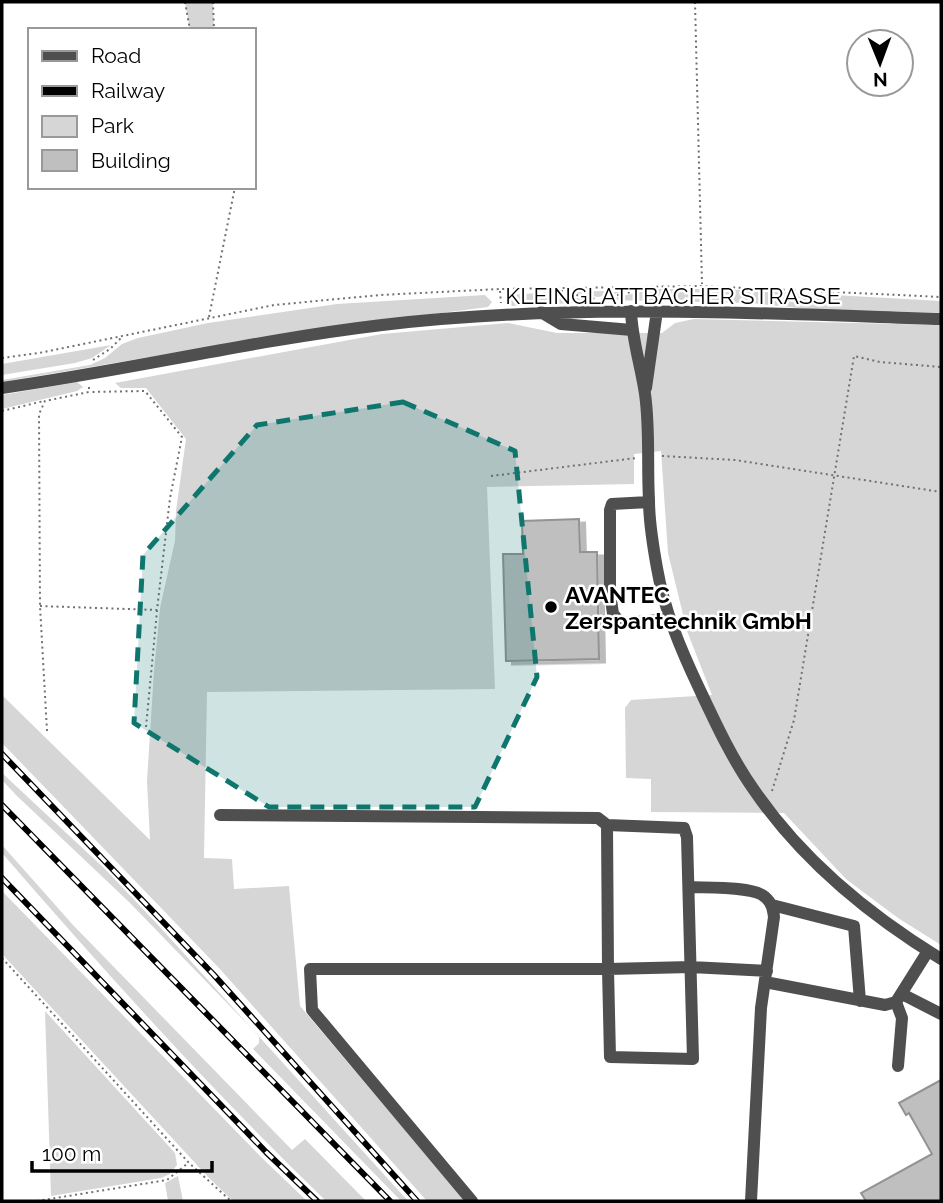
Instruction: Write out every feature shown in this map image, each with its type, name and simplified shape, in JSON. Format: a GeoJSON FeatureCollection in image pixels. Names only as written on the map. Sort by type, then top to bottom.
{"type":"FeatureCollection","features":[{"type":"Feature","properties":{"kind":"street"},"geometry":{"type":"LineString","coordinates":[[631,311],[632,330],[645,395],[649,502],[657,572],[682,652],[718,729],[754,790],[801,848],[840,886],[894,929],[941,959]]}},
{"type":"Feature","properties":{"kind":"street","name":"KLEINGLATTBACHER STRASSE"},"geometry":{"type":"LineString","coordinates":[[2,388],[87,369],[382,325],[541,312],[657,311],[941,319]]}},
{"type":"Feature","properties":{"kind":"street"},"geometry":{"type":"LineString","coordinates":[[645,395],[657,311]]}},
{"type":"Feature","properties":{"kind":"street"},"geometry":{"type":"LineString","coordinates":[[541,312],[561,324],[632,330]]}},
{"type":"Feature","properties":{"kind":"street"},"geometry":{"type":"LineString","coordinates":[[649,502],[612,504],[610,510],[610,592],[613,614],[619,621],[627,623],[670,619]]}},
{"type":"Feature","properties":{"kind":"street"},"geometry":{"type":"LineString","coordinates":[[220,815],[598,818],[607,825],[684,828],[687,837],[689,887],[693,1059],[610,1057],[607,825]]}},
{"type":"Feature","properties":{"kind":"street"},"geometry":{"type":"LineString","coordinates":[[689,887],[747,890],[764,895],[772,905],[774,917],[756,1079],[751,1201]]}},
{"type":"Feature","properties":{"kind":"street"},"geometry":{"type":"LineString","coordinates":[[772,905],[854,926],[860,1001]]}},
{"type":"Feature","properties":{"kind":"street"},"geometry":{"type":"LineString","coordinates":[[472,1201],[312,1010],[310,969],[691,967],[766,977],[885,1005],[899,998],[928,951]]}},
{"type":"Feature","properties":{"kind":"street"},"geometry":{"type":"LineString","coordinates":[[899,998],[941,1014]]}},
{"type":"Feature","properties":{"kind":"street"},"geometry":{"type":"LineString","coordinates":[[898,1066],[902,1018],[899,998]]}},
{"type":"Feature","properties":{"kind":"path"},"geometry":{"type":"LineString","coordinates":[[185,2],[190,28]]}},
{"type":"Feature","properties":{"kind":"path"},"geometry":{"type":"LineString","coordinates":[[213,2],[214,28]]}},
{"type":"Feature","properties":{"kind":"path"},"geometry":{"type":"LineString","coordinates":[[695,2],[702,286]]}},
{"type":"Feature","properties":{"kind":"path"},"geometry":{"type":"LineString","coordinates":[[209,317],[235,189]]}},
{"type":"Feature","properties":{"kind":"path"},"geometry":{"type":"LineString","coordinates":[[562,289],[562,292],[598,299],[643,289],[644,286]]}},
{"type":"Feature","properties":{"kind":"path"},"geometry":{"type":"LineString","coordinates":[[2,358],[122,337],[274,305],[337,298],[644,286],[702,286],[941,297]]}},
{"type":"Feature","properties":{"kind":"path"},"geometry":{"type":"LineString","coordinates":[[89,391],[87,369],[122,337]]}},
{"type":"Feature","properties":{"kind":"path"},"geometry":{"type":"LineString","coordinates":[[767,806],[794,720],[854,356],[880,362],[941,367]]}},
{"type":"Feature","properties":{"kind":"path"},"geometry":{"type":"LineString","coordinates":[[2,411],[89,391],[145,391],[182,437],[170,498],[146,727]]}},
{"type":"Feature","properties":{"kind":"path"},"geometry":{"type":"LineString","coordinates":[[47,731],[40,606],[38,414],[42,404],[48,400]]}},
{"type":"Feature","properties":{"kind":"path"},"geometry":{"type":"LineString","coordinates":[[491,476],[648,456],[735,460],[941,492]]}},
{"type":"Feature","properties":{"kind":"path"},"geometry":{"type":"LineString","coordinates":[[40,606],[157,610]]}},
{"type":"Feature","properties":{"kind":"path"},"geometry":{"type":"LineString","coordinates":[[2,958],[189,1163],[231,1201]]}},
{"type":"Feature","properties":{"kind":"path"},"geometry":{"type":"LineString","coordinates":[[37,1201],[167,1180],[189,1163]]}},
{"type":"Feature","properties":{"kind":"highlighted area"},"geometry":{"type":"Polygon","coordinates":[[[403,402],[515,451],[537,677],[475,807],[269,807],[134,723],[143,555],[257,425],[403,402]]]}},
{"type":"Feature","properties":{"kind":"green space"},"geometry":{"type":"Polygon","coordinates":[[[185,2],[213,2],[214,28],[190,28],[185,2]]]}},
{"type":"Feature","properties":{"kind":"green space"},"geometry":{"type":"Polygon","coordinates":[[[653,289],[724,289],[941,301],[941,313],[819,310],[750,303],[605,300],[653,289]]]}},
{"type":"Feature","properties":{"kind":"green space"},"geometry":{"type":"Polygon","coordinates":[[[636,290],[598,297],[569,292],[636,290]]]}},
{"type":"Feature","properties":{"kind":"green space"},"geometry":{"type":"Polygon","coordinates":[[[554,292],[593,302],[512,306],[505,298],[508,295],[554,292]]]}},
{"type":"Feature","properties":{"kind":"green space"},"geometry":{"type":"Polygon","coordinates":[[[485,295],[492,302],[488,307],[315,329],[2,382],[90,365],[105,358],[122,344],[138,338],[208,323],[337,304],[485,295]]]}},
{"type":"Feature","properties":{"kind":"green space"},"geometry":{"type":"Polygon","coordinates":[[[694,319],[941,325],[941,945],[898,918],[846,879],[784,813],[651,812],[651,779],[626,778],[625,708],[631,700],[712,695],[687,631],[668,553],[661,451],[634,454],[634,484],[487,487],[495,689],[207,692],[204,858],[232,859],[234,889],[289,886],[300,1006],[465,1201],[427,1201],[219,968],[2,743],[2,695],[150,840],[147,781],[154,671],[160,608],[175,541],[176,511],[186,439],[146,388],[121,388],[115,383],[382,334],[508,323],[557,333],[662,333],[675,323],[694,319]]]}},
{"type":"Feature","properties":{"kind":"green space"},"geometry":{"type":"Polygon","coordinates":[[[111,345],[92,358],[75,363],[2,375],[2,364],[111,345]]]}},
{"type":"Feature","properties":{"kind":"green space"},"geometry":{"type":"Polygon","coordinates":[[[77,382],[83,387],[77,391],[2,409],[2,395],[77,382]]]}},
{"type":"Feature","properties":{"kind":"green space"},"geometry":{"type":"Polygon","coordinates":[[[2,773],[106,870],[253,1030],[129,902],[16,795],[2,780],[2,773]]]}},
{"type":"Feature","properties":{"kind":"green space"},"geometry":{"type":"Polygon","coordinates":[[[2,845],[73,925],[292,1150],[305,1139],[366,1201],[326,1201],[242,1117],[120,987],[2,853],[2,845]]]}},
{"type":"Feature","properties":{"kind":"green space"},"geometry":{"type":"Polygon","coordinates":[[[2,891],[307,1201],[233,1201],[209,1178],[2,954],[2,891]]]}},
{"type":"Feature","properties":{"kind":"green space"},"geometry":{"type":"Polygon","coordinates":[[[45,1011],[175,1153],[177,1165],[170,1174],[161,1178],[51,1196],[45,1011]]]}},
{"type":"Feature","properties":{"kind":"green space"},"geometry":{"type":"Polygon","coordinates":[[[259,1036],[408,1201],[401,1201],[253,1049],[259,1043],[259,1036]]]}},
{"type":"Feature","properties":{"kind":"green space"},"geometry":{"type":"Polygon","coordinates":[[[178,1176],[183,1201],[168,1201],[165,1183],[178,1176]]]}},
{"type":"Feature","properties":{"kind":"building","name":"AVANTEC Zerspantechnik GmbH"},"geometry":{"type":"Polygon","coordinates":[[[579,519],[580,552],[597,552],[599,659],[506,661],[503,554],[523,554],[522,521],[579,519]]]}},
{"type":"Feature","properties":{"kind":"building"},"geometry":{"type":"Polygon","coordinates":[[[941,1080],[941,1201],[866,1201],[861,1193],[932,1154],[909,1113],[906,1115],[899,1103],[941,1080]]]}},
{"type":"Feature","properties":{"kind":"railway"},"geometry":{"type":"LineString","coordinates":[[2,754],[213,974],[417,1201]]}},
{"type":"Feature","properties":{"kind":"railway"},"geometry":{"type":"LineString","coordinates":[[2,805],[390,1201]]}},
{"type":"Feature","properties":{"kind":"railway"},"geometry":{"type":"LineString","coordinates":[[2,878],[266,1152],[317,1201]]}},
{"type":"Feature","properties":{"kind":"place","name":"AVANTEC Zerspantechnik GmbH"},"geometry":{"type":"Point","coordinates":[551,607]}}]}
